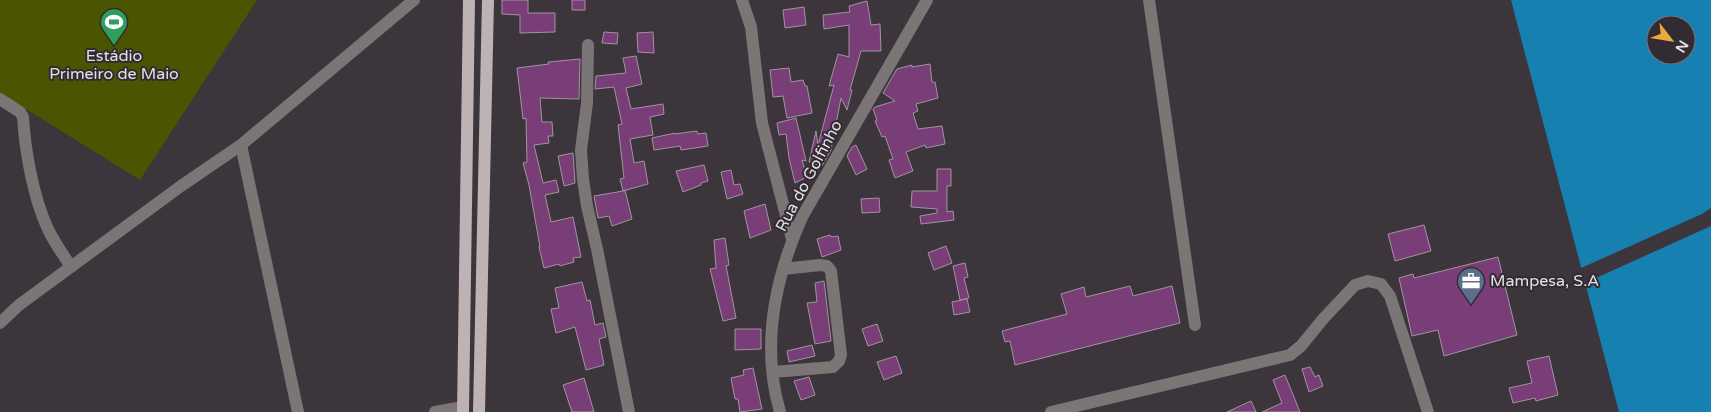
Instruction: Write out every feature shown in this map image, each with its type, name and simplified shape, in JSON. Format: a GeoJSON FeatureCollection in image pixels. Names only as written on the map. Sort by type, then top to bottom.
{"type":"FeatureCollection","features":[{"type":"Feature","properties":{"kind":"main road"},"geometry":{"type":"LineString","coordinates":[[463,409],[469,0]]}},
{"type":"Feature","properties":{"kind":"main road"},"geometry":{"type":"LineString","coordinates":[[481,410],[488,0]]}},
{"type":"Feature","properties":{"kind":"street"},"geometry":{"type":"LineString","coordinates":[[0,323],[19,305],[181,186],[241,145],[414,0]]}},
{"type":"Feature","properties":{"kind":"street"},"geometry":{"type":"LineString","coordinates":[[742,0],[751,27],[762,123],[792,239]]}},
{"type":"Feature","properties":{"kind":"street","name":"Rua do Golfinho"},"geometry":{"type":"LineString","coordinates":[[780,412],[775,393],[773,372],[772,325],[776,293],[792,239],[802,217],[927,0]]}},
{"type":"Feature","properties":{"kind":"street"},"geometry":{"type":"LineString","coordinates":[[1148,0],[1195,325]]}},
{"type":"Feature","properties":{"kind":"street"},"geometry":{"type":"LineString","coordinates":[[588,46],[587,103],[581,150],[583,179],[629,412]]}},
{"type":"Feature","properties":{"kind":"street"},"geometry":{"type":"LineString","coordinates":[[0,99],[23,116],[29,162],[42,213],[55,242],[71,267]]}},
{"type":"Feature","properties":{"kind":"street"},"geometry":{"type":"LineString","coordinates":[[241,145],[298,412]]}},
{"type":"Feature","properties":{"kind":"street"},"geometry":{"type":"LineString","coordinates":[[773,372],[833,366],[839,361],[841,354],[830,271],[827,266],[783,269]]}},
{"type":"Feature","properties":{"kind":"street"},"geometry":{"type":"LineString","coordinates":[[1051,412],[1290,355],[1301,346],[1323,319],[1355,286],[1368,281],[1381,284],[1390,296],[1428,412]]}},
{"type":"Feature","properties":{"kind":"street"},"geometry":{"type":"LineString","coordinates":[[435,412],[463,409]]}},
{"type":"Feature","properties":{"kind":"green space","name":"Estádio Primeiro de Maio"},"geometry":{"type":"Polygon","coordinates":[[[0,0],[257,0],[140,180],[0,93],[0,0]]]}},
{"type":"Feature","properties":{"kind":"water"},"geometry":{"type":"Polygon","coordinates":[[[1511,0],[1711,0],[1711,412],[1619,412],[1511,0]]]}},
{"type":"Feature","properties":{"kind":"pier"},"geometry":{"type":"Polygon","coordinates":[[[1711,208],[1711,226],[1585,283],[1581,268],[1702,214],[1711,208]]]}},
{"type":"Feature","properties":{"kind":"building"},"geometry":{"type":"Polygon","coordinates":[[[502,0],[528,0],[528,13],[555,13],[555,32],[520,33],[520,15],[502,14],[502,0]]]}},
{"type":"Feature","properties":{"kind":"building"},"geometry":{"type":"Polygon","coordinates":[[[572,0],[585,0],[585,10],[572,10],[572,0]]]}},
{"type":"Feature","properties":{"kind":"building"},"geometry":{"type":"Polygon","coordinates":[[[867,1],[871,25],[880,24],[881,51],[861,51],[850,90],[852,90],[847,110],[841,98],[831,150],[822,166],[809,162],[816,131],[818,145],[834,85],[829,86],[838,54],[849,57],[849,25],[824,29],[823,15],[850,12],[849,6],[867,1]]]}},
{"type":"Feature","properties":{"kind":"building"},"geometry":{"type":"Polygon","coordinates":[[[804,7],[806,25],[785,28],[783,10],[804,7]]]}},
{"type":"Feature","properties":{"kind":"building"},"geometry":{"type":"Polygon","coordinates":[[[604,32],[618,33],[617,44],[602,43],[604,32]]]}},
{"type":"Feature","properties":{"kind":"building"},"geometry":{"type":"Polygon","coordinates":[[[653,32],[654,53],[638,52],[637,33],[653,32]]]}},
{"type":"Feature","properties":{"kind":"building"},"geometry":{"type":"Polygon","coordinates":[[[636,56],[642,84],[626,88],[631,109],[663,104],[664,114],[650,117],[653,135],[630,139],[634,163],[644,161],[648,184],[625,190],[632,219],[612,226],[609,216],[598,218],[594,196],[623,191],[620,179],[624,178],[618,125],[622,124],[614,87],[595,89],[596,76],[626,73],[623,58],[636,56]]]}},
{"type":"Feature","properties":{"kind":"building"},"geometry":{"type":"Polygon","coordinates":[[[580,59],[579,99],[540,98],[542,122],[552,122],[553,136],[548,136],[549,143],[534,145],[543,183],[556,180],[559,192],[545,195],[551,222],[573,217],[581,257],[573,258],[574,262],[544,268],[529,185],[523,163],[527,162],[526,118],[523,119],[517,68],[549,64],[548,62],[580,59]]]}},
{"type":"Feature","properties":{"kind":"building"},"geometry":{"type":"Polygon","coordinates":[[[930,64],[932,82],[935,82],[938,98],[916,104],[918,111],[913,113],[918,129],[942,126],[945,144],[926,148],[925,145],[906,152],[913,171],[895,178],[889,160],[893,159],[885,136],[882,137],[875,121],[877,120],[873,109],[895,101],[883,93],[897,69],[912,65],[912,67],[930,64]]]}},
{"type":"Feature","properties":{"kind":"building"},"geometry":{"type":"Polygon","coordinates":[[[789,68],[791,82],[803,80],[805,86],[807,86],[812,113],[787,118],[783,96],[773,97],[770,70],[789,68]]]}},
{"type":"Feature","properties":{"kind":"building"},"geometry":{"type":"Polygon","coordinates":[[[796,118],[806,161],[802,160],[807,177],[795,183],[786,134],[779,135],[777,123],[796,118]]]}},
{"type":"Feature","properties":{"kind":"building"},"geometry":{"type":"Polygon","coordinates":[[[697,131],[698,134],[706,133],[708,146],[681,150],[680,146],[654,150],[652,138],[697,131]]]}},
{"type":"Feature","properties":{"kind":"building"},"geometry":{"type":"Polygon","coordinates":[[[856,145],[867,169],[856,175],[847,156],[852,147],[856,145]]]}},
{"type":"Feature","properties":{"kind":"building"},"geometry":{"type":"Polygon","coordinates":[[[573,153],[575,183],[564,186],[558,156],[573,153]]]}},
{"type":"Feature","properties":{"kind":"building"},"geometry":{"type":"Polygon","coordinates":[[[704,165],[708,181],[683,192],[676,171],[704,165]]]}},
{"type":"Feature","properties":{"kind":"building"},"geometry":{"type":"Polygon","coordinates":[[[937,169],[951,169],[951,186],[947,186],[947,212],[953,211],[954,220],[921,224],[920,216],[937,213],[937,209],[911,207],[912,191],[937,191],[937,169]]]}},
{"type":"Feature","properties":{"kind":"building"},"geometry":{"type":"Polygon","coordinates":[[[731,170],[734,185],[740,184],[743,194],[727,199],[721,172],[731,170]]]}},
{"type":"Feature","properties":{"kind":"building"},"geometry":{"type":"Polygon","coordinates":[[[879,198],[880,212],[862,213],[861,199],[879,198]]]}},
{"type":"Feature","properties":{"kind":"building"},"geometry":{"type":"Polygon","coordinates":[[[765,204],[771,230],[750,238],[744,211],[765,204]]]}},
{"type":"Feature","properties":{"kind":"building"},"geometry":{"type":"Polygon","coordinates":[[[1424,225],[1431,251],[1395,261],[1388,234],[1424,225]]]}},
{"type":"Feature","properties":{"kind":"building"},"geometry":{"type":"Polygon","coordinates":[[[830,235],[831,237],[838,236],[841,250],[822,257],[817,239],[830,235]]]}},
{"type":"Feature","properties":{"kind":"building"},"geometry":{"type":"Polygon","coordinates":[[[725,238],[729,265],[726,266],[736,318],[723,321],[710,269],[716,268],[714,240],[725,238]]]}},
{"type":"Feature","properties":{"kind":"building"},"geometry":{"type":"Polygon","coordinates":[[[946,246],[952,263],[934,270],[928,253],[946,246]]]}},
{"type":"Feature","properties":{"kind":"building","name":"Mampesa, S.A"},"geometry":{"type":"Polygon","coordinates":[[[1498,257],[1517,335],[1444,356],[1438,330],[1412,336],[1399,278],[1413,274],[1414,278],[1498,257]]]}},
{"type":"Feature","properties":{"kind":"building"},"geometry":{"type":"Polygon","coordinates":[[[965,263],[968,277],[964,278],[969,298],[960,300],[953,266],[965,263]]]}},
{"type":"Feature","properties":{"kind":"building"},"geometry":{"type":"Polygon","coordinates":[[[824,281],[831,341],[815,344],[807,303],[817,302],[815,283],[824,281]]]}},
{"type":"Feature","properties":{"kind":"building"},"geometry":{"type":"Polygon","coordinates":[[[582,282],[587,301],[590,300],[595,325],[603,323],[606,337],[599,339],[604,365],[586,370],[575,327],[556,333],[551,309],[559,308],[555,288],[582,282]]]}},
{"type":"Feature","properties":{"kind":"building"},"geometry":{"type":"Polygon","coordinates":[[[1130,286],[1133,296],[1172,286],[1180,323],[1015,365],[1010,341],[1005,342],[1002,331],[1067,314],[1061,294],[1084,287],[1086,297],[1130,286]]]}},
{"type":"Feature","properties":{"kind":"building"},"geometry":{"type":"Polygon","coordinates":[[[967,299],[970,312],[954,315],[952,302],[967,299]]]}},
{"type":"Feature","properties":{"kind":"building"},"geometry":{"type":"Polygon","coordinates":[[[877,324],[883,341],[868,346],[862,329],[877,324]]]}},
{"type":"Feature","properties":{"kind":"building"},"geometry":{"type":"Polygon","coordinates":[[[735,329],[761,329],[761,349],[735,350],[735,329]]]}},
{"type":"Feature","properties":{"kind":"building"},"geometry":{"type":"Polygon","coordinates":[[[812,345],[815,356],[789,362],[787,351],[812,345]]]}},
{"type":"Feature","properties":{"kind":"building"},"geometry":{"type":"Polygon","coordinates":[[[896,356],[902,373],[884,380],[877,362],[896,356]]]}},
{"type":"Feature","properties":{"kind":"building"},"geometry":{"type":"Polygon","coordinates":[[[1549,356],[1558,395],[1536,401],[1535,398],[1513,403],[1509,388],[1532,383],[1527,361],[1549,356]]]}},
{"type":"Feature","properties":{"kind":"building"},"geometry":{"type":"Polygon","coordinates":[[[1310,367],[1315,377],[1319,375],[1323,386],[1309,392],[1302,369],[1310,367]]]}},
{"type":"Feature","properties":{"kind":"building"},"geometry":{"type":"Polygon","coordinates":[[[753,368],[762,409],[740,412],[738,399],[735,399],[731,378],[744,375],[743,370],[753,368]]]}},
{"type":"Feature","properties":{"kind":"building"},"geometry":{"type":"Polygon","coordinates":[[[1285,375],[1300,412],[1262,412],[1282,403],[1273,380],[1285,375]]]}},
{"type":"Feature","properties":{"kind":"building"},"geometry":{"type":"Polygon","coordinates":[[[809,377],[815,395],[801,400],[794,381],[809,377]]]}},
{"type":"Feature","properties":{"kind":"building"},"geometry":{"type":"Polygon","coordinates":[[[584,378],[594,412],[572,412],[563,385],[584,378]]]}},
{"type":"Feature","properties":{"kind":"building"},"geometry":{"type":"Polygon","coordinates":[[[1251,401],[1256,412],[1227,412],[1251,401]]]}},
{"type":"Feature","properties":{"kind":"place","name":"Estádio Primeiro de Maio"},"geometry":{"type":"Point","coordinates":[114,46]}},
{"type":"Feature","properties":{"kind":"place","name":"Mampesa, S.A"},"geometry":{"type":"Point","coordinates":[1471,305]}}]}
